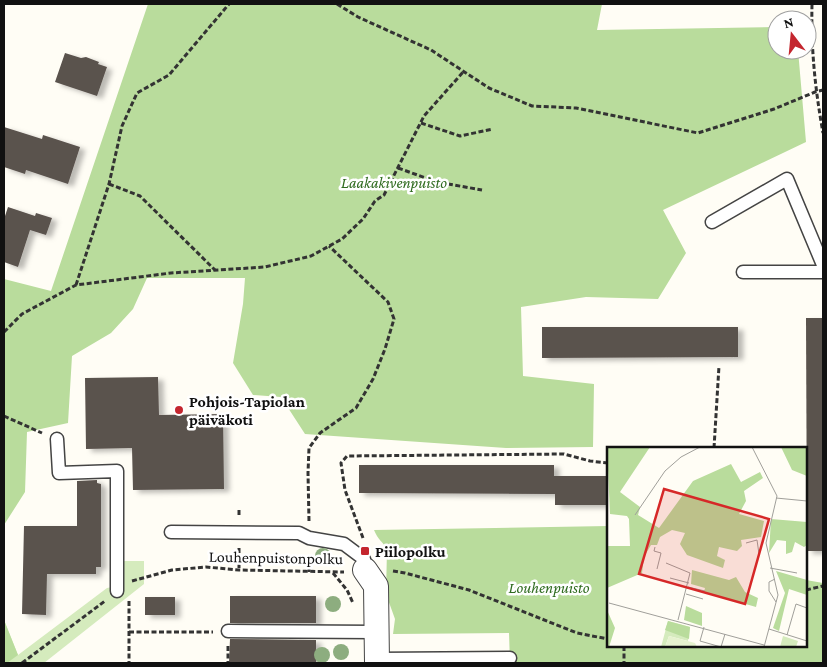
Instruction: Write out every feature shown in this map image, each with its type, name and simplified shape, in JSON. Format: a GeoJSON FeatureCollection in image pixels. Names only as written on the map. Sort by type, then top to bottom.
{"type":"FeatureCollection","features":[{"type":"Feature","properties":{"kind":"street"},"geometry":{"type":"LineString","coordinates":[[365,564],[376,586],[377,661]]}},
{"type":"Feature","properties":{"kind":"lane"},"geometry":{"type":"LineString","coordinates":[[712,222],[787,179],[823,265]]}},
{"type":"Feature","properties":{"kind":"lane"},"geometry":{"type":"LineString","coordinates":[[743,272],[823,272]]}},
{"type":"Feature","properties":{"kind":"lane"},"geometry":{"type":"LineString","coordinates":[[57,439],[59,473],[117,471],[117,591]]}},
{"type":"Feature","properties":{"kind":"lane"},"geometry":{"type":"LineString","coordinates":[[171,532],[299,533],[309,538],[344,544],[365,564]]}},
{"type":"Feature","properties":{"kind":"lane"},"geometry":{"type":"LineString","coordinates":[[228,632],[378,632]]}},
{"type":"Feature","properties":{"kind":"lane"},"geometry":{"type":"LineString","coordinates":[[377,661],[510,658]]}},
{"type":"Feature","properties":{"kind":"path"},"geometry":{"type":"LineString","coordinates":[[76,285],[109,184],[122,126],[137,94],[169,74],[228,4]]}},
{"type":"Feature","properties":{"kind":"path"},"geometry":{"type":"LineString","coordinates":[[337,4],[358,17],[431,50],[489,88],[532,106],[576,108],[698,133],[774,109],[823,90]]}},
{"type":"Feature","properties":{"kind":"path"},"geometry":{"type":"LineString","coordinates":[[812,4],[815,92],[823,133]]}},
{"type":"Feature","properties":{"kind":"path"},"geometry":{"type":"LineString","coordinates":[[4,332],[22,314],[76,285],[171,273],[265,268],[311,256],[342,239],[363,219],[375,201],[384,194],[424,116],[464,71]]}},
{"type":"Feature","properties":{"kind":"path"},"geometry":{"type":"LineString","coordinates":[[421,122],[460,136],[493,129]]}},
{"type":"Feature","properties":{"kind":"path"},"geometry":{"type":"LineString","coordinates":[[398,168],[437,182],[482,190]]}},
{"type":"Feature","properties":{"kind":"path"},"geometry":{"type":"LineString","coordinates":[[109,184],[140,196],[215,270]]}},
{"type":"Feature","properties":{"kind":"path"},"geometry":{"type":"LineString","coordinates":[[309,572],[309,448],[320,434],[356,408],[373,379],[394,319],[388,302],[329,246]]}},
{"type":"Feature","properties":{"kind":"path"},"geometry":{"type":"LineString","coordinates":[[714,447],[719,366]]}},
{"type":"Feature","properties":{"kind":"path"},"geometry":{"type":"LineString","coordinates":[[4,416],[57,439]]}},
{"type":"Feature","properties":{"kind":"path"},"geometry":{"type":"LineString","coordinates":[[365,564],[363,537],[345,490],[340,462],[346,456],[564,454],[590,462],[607,463]]}},
{"type":"Feature","properties":{"kind":"path","name":"Louhenpuistonpolku"},"geometry":{"type":"LineString","coordinates":[[22,663],[129,582],[172,570],[196,568],[333,573],[365,564],[469,590],[577,633],[607,639]]}},
{"type":"Feature","properties":{"kind":"path"},"geometry":{"type":"LineString","coordinates":[[129,582],[129,663]]}},
{"type":"Feature","properties":{"kind":"path"},"geometry":{"type":"LineString","coordinates":[[807,590],[823,586]]}},
{"type":"Feature","properties":{"kind":"path"},"geometry":{"type":"LineString","coordinates":[[129,632],[228,632],[228,663]]}},
{"type":"Feature","properties":{"kind":"path"},"geometry":{"type":"LineString","coordinates":[[624,647],[624,663]]}},
{"type":"Feature","properties":{"kind":"green space","name":"Laakakivenpuisto"},"geometry":{"type":"Polygon","coordinates":[[[148,4],[602,4],[597,30],[767,27],[767,60],[799,60],[806,142],[663,210],[686,253],[658,299],[586,297],[521,307],[523,376],[594,384],[593,447],[506,448],[305,434],[281,397],[253,395],[233,363],[243,304],[245,278],[147,278],[133,309],[111,333],[72,356],[68,423],[27,432],[25,492],[4,525],[4,279],[51,291],[148,4]]]}},
{"type":"Feature","properties":{"kind":"green space","name":"Louhenpuisto"},"geometry":{"type":"Polygon","coordinates":[[[607,526],[607,647],[807,647],[807,580],[823,583],[823,663],[510,663],[509,633],[393,634],[395,619],[386,594],[387,549],[374,530],[607,526]]]}},
{"type":"Feature","properties":{"kind":"green space"},"geometry":{"type":"Polygon","coordinates":[[[122,561],[144,561],[144,584],[44,663],[4,663],[4,620],[18,655],[107,588],[122,585],[122,561]]]}},
{"type":"Feature","properties":{"kind":"green space"},"geometry":{"type":"Polygon","coordinates":[[[4,620],[18,655],[7,663],[4,663],[4,620]]]}},
{"type":"Feature","properties":{"kind":"building"},"geometry":{"type":"Polygon","coordinates":[[[65,53],[81,58],[86,57],[107,67],[97,96],[55,82],[65,53]]]}},
{"type":"Feature","properties":{"kind":"building"},"geometry":{"type":"Polygon","coordinates":[[[4,127],[42,139],[43,135],[80,147],[68,184],[26,170],[25,174],[4,167],[4,127]]]}},
{"type":"Feature","properties":{"kind":"building"},"geometry":{"type":"Polygon","coordinates":[[[8,207],[35,216],[36,213],[52,218],[46,235],[30,230],[18,267],[4,262],[4,219],[8,207]]]}},
{"type":"Feature","properties":{"kind":"building"},"geometry":{"type":"Polygon","coordinates":[[[806,318],[823,318],[823,551],[807,551],[806,318]]]}},
{"type":"Feature","properties":{"kind":"building"},"geometry":{"type":"Polygon","coordinates":[[[542,327],[738,327],[738,357],[542,358],[542,327]]]}},
{"type":"Feature","properties":{"kind":"building"},"geometry":{"type":"Polygon","coordinates":[[[158,377],[159,415],[223,414],[224,489],[133,490],[132,448],[86,449],[85,378],[158,377]]]}},
{"type":"Feature","properties":{"kind":"building"},"geometry":{"type":"Polygon","coordinates":[[[359,465],[554,465],[554,476],[607,476],[607,505],[555,505],[555,494],[359,493],[359,465]]]}},
{"type":"Feature","properties":{"kind":"building"},"geometry":{"type":"Polygon","coordinates":[[[97,480],[97,483],[101,484],[101,567],[96,567],[96,574],[47,574],[46,615],[22,614],[24,526],[77,526],[77,481],[97,480]]]}},
{"type":"Feature","properties":{"kind":"building"},"geometry":{"type":"Polygon","coordinates":[[[230,596],[316,596],[316,623],[230,623],[230,596]]]}},
{"type":"Feature","properties":{"kind":"building"},"geometry":{"type":"Polygon","coordinates":[[[145,597],[175,597],[175,615],[145,615],[145,597]]]}},
{"type":"Feature","properties":{"kind":"building"},"geometry":{"type":"Polygon","coordinates":[[[230,639],[316,640],[316,663],[229,663],[230,639]]]}},
{"type":"Feature","properties":{"kind":"place","name":"Pohjois-Tapiolan päiväkoti"},"geometry":{"type":"Point","coordinates":[179,410]}},
{"type":"Feature","properties":{"kind":"place","name":"Piilopolku"},"geometry":{"type":"Point","coordinates":[365,551]}}]}
